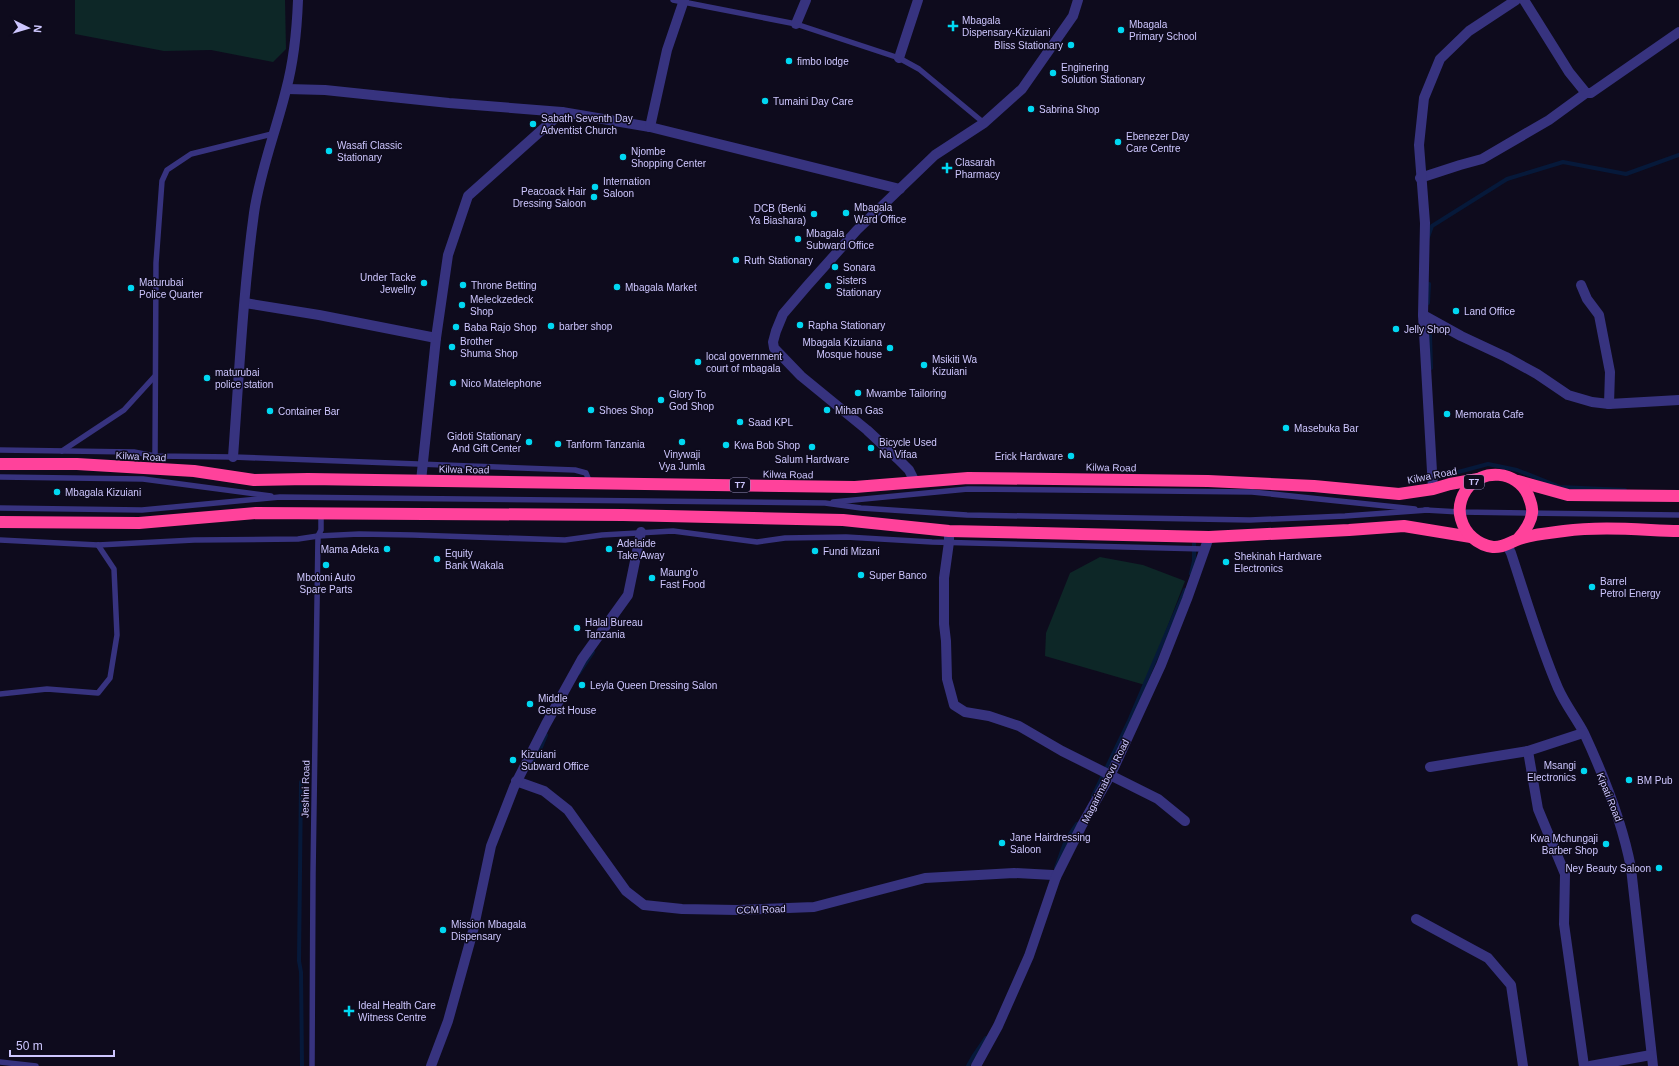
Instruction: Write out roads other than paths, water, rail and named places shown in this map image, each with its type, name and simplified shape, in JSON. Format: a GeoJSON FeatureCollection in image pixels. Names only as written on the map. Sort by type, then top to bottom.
{"type":"FeatureCollection","features":[{"type":"Feature","properties":{"kind":"highway","name":"Kilwa Road"},"geometry":{"type":"LineString","coordinates":[[0,464],[77,464],[194,471],[254,480],[854,487],[968,478],[1208,481],[1314,486],[1399,494],[1433,489],[1478,479]]}},
{"type":"Feature","properties":{"kind":"highway","name":"T7"},"geometry":{"type":"LineString","coordinates":[[1460,512],[1463,495],[1469,486],[1478,479],[1490,474],[1503,475],[1515,480],[1568,495],[1679,496]]}},
{"type":"Feature","properties":{"kind":"highway"},"geometry":{"type":"LineString","coordinates":[[1515,480],[1525,489],[1531,502],[1533,512],[1527,528],[1518,539]]}},
{"type":"Feature","properties":{"kind":"highway"},"geometry":{"type":"LineString","coordinates":[[0,522],[139,523],[256,513],[322,512],[630,515],[843,520],[949,536],[1209,537],[1404,526],[1471,537]]}},
{"type":"Feature","properties":{"kind":"highway"},"geometry":{"type":"LineString","coordinates":[[1460,512],[1464,528],[1471,537],[1482,544],[1494,547],[1507,545],[1518,539],[1586,528],[1679,531]]}},
{"type":"Feature","properties":{"kind":"street"},"geometry":{"type":"LineString","coordinates":[[233,457],[245,303],[255,212],[272,134],[287,89],[297,23],[298,0]]}},
{"type":"Feature","properties":{"kind":"street"},"geometry":{"type":"LineString","coordinates":[[796,24],[806,0]]}},
{"type":"Feature","properties":{"kind":"street"},"geometry":{"type":"LineString","coordinates":[[899,58],[918,0]]}},
{"type":"Feature","properties":{"kind":"street"},"geometry":{"type":"LineString","coordinates":[[915,482],[909,470],[867,430],[801,376],[774,348],[773,342],[783,314],[857,230],[938,152],[984,123],[1022,88],[1073,16],[1078,0]]}},
{"type":"Feature","properties":{"kind":"street"},"geometry":{"type":"LineString","coordinates":[[1524,0],[1569,72],[1586,92]]}},
{"type":"Feature","properties":{"kind":"street"},"geometry":{"type":"LineString","coordinates":[[650,127],[667,50],[684,1]]}},
{"type":"Feature","properties":{"kind":"street"},"geometry":{"type":"LineString","coordinates":[[1433,489],[1423,315],[1425,223],[1420,178],[1419,145],[1424,98],[1440,59],[1469,32],[1513,1]]}},
{"type":"Feature","properties":{"kind":"street"},"geometry":{"type":"LineString","coordinates":[[1420,178],[1460,164],[1482,159],[1549,120],[1586,92],[1591,93],[1679,32]]}},
{"type":"Feature","properties":{"kind":"street"},"geometry":{"type":"LineString","coordinates":[[287,89],[325,90],[449,103],[562,112],[650,127],[900,189]]}},
{"type":"Feature","properties":{"kind":"street"},"geometry":{"type":"LineString","coordinates":[[421,481],[436,338],[448,255],[468,196],[562,112]]}},
{"type":"Feature","properties":{"kind":"street"},"geometry":{"type":"LineString","coordinates":[[1581,285],[1587,299],[1599,315],[1610,372],[1609,404]]}},
{"type":"Feature","properties":{"kind":"street"},"geometry":{"type":"LineString","coordinates":[[245,303],[319,314],[436,338]]}},
{"type":"Feature","properties":{"kind":"street"},"geometry":{"type":"LineString","coordinates":[[1423,315],[1537,374],[1568,395],[1592,402],[1609,404],[1679,400]]}},
{"type":"Feature","properties":{"kind":"street"},"geometry":{"type":"LineString","coordinates":[[431,1066],[448,1021],[473,931],[491,846],[516,781],[582,659],[628,595],[641,532]]}},
{"type":"Feature","properties":{"kind":"street"},"geometry":{"type":"LineString","coordinates":[[949,536],[944,578],[944,624],[947,679],[954,705],[965,712],[989,716],[1019,726],[1062,751],[1111,774],[1158,799],[1185,821]]}},
{"type":"Feature","properties":{"kind":"street","name":"Magarimabovu Road"},"geometry":{"type":"LineString","coordinates":[[976,1066],[998,1026],[1029,956],[1056,877],[1082,825],[1111,774],[1161,665],[1209,537]]}},
{"type":"Feature","properties":{"kind":"street","name":"Kipati Road"},"geometry":{"type":"LineString","coordinates":[[1507,545],[1544,652],[1559,689],[1583,733],[1616,810],[1626,840],[1631,868],[1653,1066]]}},
{"type":"Feature","properties":{"kind":"street"},"geometry":{"type":"LineString","coordinates":[[1430,767],[1528,751],[1583,733]]}},
{"type":"Feature","properties":{"kind":"street"},"geometry":{"type":"LineString","coordinates":[[1528,751],[1538,809],[1565,874],[1564,924],[1584,1066]]}},
{"type":"Feature","properties":{"kind":"street","name":"CCM Road"},"geometry":{"type":"LineString","coordinates":[[516,781],[544,791],[568,810],[603,862],[626,891],[644,905],[682,909],[773,910],[814,907],[925,878],[1014,873],[1053,875],[1056,877]]}},
{"type":"Feature","properties":{"kind":"street"},"geometry":{"type":"LineString","coordinates":[[1416,919],[1488,958],[1511,985],[1523,1066]]}},
{"type":"Feature","properties":{"kind":"street"},"geometry":{"type":"LineString","coordinates":[[1590,1066],[1651,1055]]}},
{"type":"Feature","properties":{"kind":"lane"},"geometry":{"type":"LineString","coordinates":[[673,0],[796,24],[899,58],[919,69],[984,123]]}},
{"type":"Feature","properties":{"kind":"lane"},"geometry":{"type":"LineString","coordinates":[[155,456],[156,263],[162,181],[167,170],[191,154],[272,134]]}},
{"type":"Feature","properties":{"kind":"lane"},"geometry":{"type":"LineString","coordinates":[[62,451],[124,410],[155,376]]}},
{"type":"Feature","properties":{"kind":"lane"},"geometry":{"type":"LineString","coordinates":[[0,450],[134,452],[155,456],[423,463],[576,470],[586,473],[590,484]]}},
{"type":"Feature","properties":{"kind":"lane"},"geometry":{"type":"LineString","coordinates":[[0,477],[143,479],[280,497],[825,503],[861,508],[967,515],[1250,520],[1345,516],[1428,510]]}},
{"type":"Feature","properties":{"kind":"lane"},"geometry":{"type":"LineString","coordinates":[[825,503],[968,488],[1252,492],[1460,512],[1679,515]]}},
{"type":"Feature","properties":{"kind":"lane"},"geometry":{"type":"LineString","coordinates":[[0,508],[142,510],[233,503],[280,497]]}},
{"type":"Feature","properties":{"kind":"lane","name":"Jeshini Road"},"geometry":{"type":"LineString","coordinates":[[312,1066],[318,536],[321,530],[322,512]]}},
{"type":"Feature","properties":{"kind":"lane"},"geometry":{"type":"LineString","coordinates":[[0,540],[98,545],[194,540],[298,539],[318,536],[413,534],[565,540],[673,530],[757,542],[785,538],[949,536],[1204,549]]}},
{"type":"Feature","properties":{"kind":"lane"},"geometry":{"type":"LineString","coordinates":[[0,694],[47,689],[98,693],[110,678],[117,635],[114,569],[98,545]]}},
{"type":"Feature","properties":{"kind":"lane"},"geometry":{"type":"LineString","coordinates":[[0,1062],[36,1066]]}},
{"type":"Feature","properties":{"kind":"waterway"},"geometry":{"type":"LineString","coordinates":[[1428,237],[1432,226],[1507,179],[1563,162],[1626,174],[1679,155]]}},
{"type":"Feature","properties":{"kind":"waterway"},"geometry":{"type":"LineString","coordinates":[[1428,303],[1429,284]]}},
{"type":"Feature","properties":{"kind":"waterway"},"geometry":{"type":"LineString","coordinates":[[1430,334],[1431,368]]}},
{"type":"Feature","properties":{"kind":"waterway"},"geometry":{"type":"LineString","coordinates":[[1447,475],[1488,464],[1517,470],[1560,487],[1625,490]]}},
{"type":"Feature","properties":{"kind":"waterway"},"geometry":{"type":"LineString","coordinates":[[1191,574],[1194,561],[1194,543]]}},
{"type":"Feature","properties":{"kind":"waterway"},"geometry":{"type":"LineString","coordinates":[[1093,796],[1129,721],[1185,590]]}},
{"type":"Feature","properties":{"kind":"waterway"},"geometry":{"type":"LineString","coordinates":[[579,673],[593,652]]}},
{"type":"Feature","properties":{"kind":"waterway"},"geometry":{"type":"LineString","coordinates":[[531,764],[539,752],[546,735]]}},
{"type":"Feature","properties":{"kind":"waterway"},"geometry":{"type":"LineString","coordinates":[[301,782],[299,961],[301,972],[302,1066]]}},
{"type":"Feature","properties":{"kind":"waterway"},"geometry":{"type":"LineString","coordinates":[[1056,868],[1066,840],[1077,824]]}},
{"type":"Feature","properties":{"kind":"waterway"},"geometry":{"type":"LineString","coordinates":[[968,1066],[986,1038]]}},
{"type":"Feature","properties":{"kind":"place","name":"Mbagala Dispensary-Kizuiani"},"geometry":{"type":"Point","coordinates":[953,26]}},
{"type":"Feature","properties":{"kind":"place","name":"Mbagala Primary School"},"geometry":{"type":"Point","coordinates":[1121,30]}},
{"type":"Feature","properties":{"kind":"place","name":"Bliss Stationary"},"geometry":{"type":"Point","coordinates":[1071,45]}},
{"type":"Feature","properties":{"kind":"place","name":"fimbo lodge"},"geometry":{"type":"Point","coordinates":[789,61]}},
{"type":"Feature","properties":{"kind":"place","name":"Enginering Solution Stationary"},"geometry":{"type":"Point","coordinates":[1053,73]}},
{"type":"Feature","properties":{"kind":"place","name":"Tumaini Day Care"},"geometry":{"type":"Point","coordinates":[765,101]}},
{"type":"Feature","properties":{"kind":"place","name":"Sabrina Shop"},"geometry":{"type":"Point","coordinates":[1031,109]}},
{"type":"Feature","properties":{"kind":"place","name":"Sabath Seventh Day Adventist Church"},"geometry":{"type":"Point","coordinates":[533,124]}},
{"type":"Feature","properties":{"kind":"place","name":"Ebenezer Day Care Centre"},"geometry":{"type":"Point","coordinates":[1118,142]}},
{"type":"Feature","properties":{"kind":"place","name":"Wasafi Classic Stationary"},"geometry":{"type":"Point","coordinates":[329,151]}},
{"type":"Feature","properties":{"kind":"place","name":"Njombe Shopping Center"},"geometry":{"type":"Point","coordinates":[623,157]}},
{"type":"Feature","properties":{"kind":"place","name":"Clasarah Pharmacy"},"geometry":{"type":"Point","coordinates":[947,168]}},
{"type":"Feature","properties":{"kind":"place","name":"Internation Saloon"},"geometry":{"type":"Point","coordinates":[595,187]}},
{"type":"Feature","properties":{"kind":"place","name":"Peacoack Hair Dressing Saloon"},"geometry":{"type":"Point","coordinates":[594,197]}},
{"type":"Feature","properties":{"kind":"place","name":"Mbagala Ward Office"},"geometry":{"type":"Point","coordinates":[846,213]}},
{"type":"Feature","properties":{"kind":"place","name":"DCB (Benki Ya Biashara)"},"geometry":{"type":"Point","coordinates":[814,214]}},
{"type":"Feature","properties":{"kind":"place","name":"Mbagala Subward Office"},"geometry":{"type":"Point","coordinates":[798,239]}},
{"type":"Feature","properties":{"kind":"place","name":"Ruth Stationary"},"geometry":{"type":"Point","coordinates":[736,260]}},
{"type":"Feature","properties":{"kind":"place","name":"Sonara"},"geometry":{"type":"Point","coordinates":[835,267]}},
{"type":"Feature","properties":{"kind":"place","name":"Under Tacke Jewellry"},"geometry":{"type":"Point","coordinates":[424,283]}},
{"type":"Feature","properties":{"kind":"place","name":"Throne Betting"},"geometry":{"type":"Point","coordinates":[463,285]}},
{"type":"Feature","properties":{"kind":"place","name":"Sisters Stationary"},"geometry":{"type":"Point","coordinates":[828,286]}},
{"type":"Feature","properties":{"kind":"place","name":"Mbagala Market"},"geometry":{"type":"Point","coordinates":[617,287]}},
{"type":"Feature","properties":{"kind":"place","name":"Maturubai Police Quarter"},"geometry":{"type":"Point","coordinates":[131,288]}},
{"type":"Feature","properties":{"kind":"place","name":"Meleckzedeck Shop"},"geometry":{"type":"Point","coordinates":[462,305]}},
{"type":"Feature","properties":{"kind":"place","name":"Land Office"},"geometry":{"type":"Point","coordinates":[1456,311]}},
{"type":"Feature","properties":{"kind":"place","name":"Rapha Stationary"},"geometry":{"type":"Point","coordinates":[800,325]}},
{"type":"Feature","properties":{"kind":"place","name":"barber shop"},"geometry":{"type":"Point","coordinates":[551,326]}},
{"type":"Feature","properties":{"kind":"place","name":"Baba Rajo Shop"},"geometry":{"type":"Point","coordinates":[456,327]}},
{"type":"Feature","properties":{"kind":"place","name":"Jelly Shop"},"geometry":{"type":"Point","coordinates":[1396,329]}},
{"type":"Feature","properties":{"kind":"place","name":"Brother Shuma Shop"},"geometry":{"type":"Point","coordinates":[452,347]}},
{"type":"Feature","properties":{"kind":"place","name":"Mbagala Kizuiana Mosque house"},"geometry":{"type":"Point","coordinates":[890,348]}},
{"type":"Feature","properties":{"kind":"place","name":"local government court of mbagala"},"geometry":{"type":"Point","coordinates":[698,362]}},
{"type":"Feature","properties":{"kind":"place","name":"Msikiti Wa Kizuiani"},"geometry":{"type":"Point","coordinates":[924,365]}},
{"type":"Feature","properties":{"kind":"place","name":"maturubai police station"},"geometry":{"type":"Point","coordinates":[207,378]}},
{"type":"Feature","properties":{"kind":"place","name":"Nico Matelephone"},"geometry":{"type":"Point","coordinates":[453,383]}},
{"type":"Feature","properties":{"kind":"place","name":"Mwambe Tailoring"},"geometry":{"type":"Point","coordinates":[858,393]}},
{"type":"Feature","properties":{"kind":"place","name":"Glory To God Shop"},"geometry":{"type":"Point","coordinates":[661,400]}},
{"type":"Feature","properties":{"kind":"place","name":"Shoes Shop"},"geometry":{"type":"Point","coordinates":[591,410]}},
{"type":"Feature","properties":{"kind":"place","name":"Mihan Gas"},"geometry":{"type":"Point","coordinates":[827,410]}},
{"type":"Feature","properties":{"kind":"place","name":"Container Bar"},"geometry":{"type":"Point","coordinates":[270,411]}},
{"type":"Feature","properties":{"kind":"place","name":"Memorata Cafe"},"geometry":{"type":"Point","coordinates":[1447,414]}},
{"type":"Feature","properties":{"kind":"place","name":"Saad KPL"},"geometry":{"type":"Point","coordinates":[740,422]}},
{"type":"Feature","properties":{"kind":"place","name":"Masebuka Bar"},"geometry":{"type":"Point","coordinates":[1286,428]}},
{"type":"Feature","properties":{"kind":"place","name":"Gidoti Stationary And Gift Center"},"geometry":{"type":"Point","coordinates":[529,442]}},
{"type":"Feature","properties":{"kind":"place","name":"Vinywaji Vya Jumla"},"geometry":{"type":"Point","coordinates":[682,442]}},
{"type":"Feature","properties":{"kind":"place","name":"Tanform Tanzania"},"geometry":{"type":"Point","coordinates":[558,444]}},
{"type":"Feature","properties":{"kind":"place","name":"Kwa Bob Shop"},"geometry":{"type":"Point","coordinates":[726,445]}},
{"type":"Feature","properties":{"kind":"place","name":"Salum Hardware"},"geometry":{"type":"Point","coordinates":[812,447]}},
{"type":"Feature","properties":{"kind":"place","name":"Bicycle Used Na Vifaa"},"geometry":{"type":"Point","coordinates":[871,448]}},
{"type":"Feature","properties":{"kind":"place","name":"Erick Hardware"},"geometry":{"type":"Point","coordinates":[1071,456]}},
{"type":"Feature","properties":{"kind":"place","name":"Mbagala Kizuiani"},"geometry":{"type":"Point","coordinates":[57,492]}},
{"type":"Feature","properties":{"kind":"place","name":"Mama Adeka"},"geometry":{"type":"Point","coordinates":[387,549]}},
{"type":"Feature","properties":{"kind":"place","name":"Adelaide Take Away"},"geometry":{"type":"Point","coordinates":[609,549]}},
{"type":"Feature","properties":{"kind":"place","name":"Fundi Mizani"},"geometry":{"type":"Point","coordinates":[815,551]}},
{"type":"Feature","properties":{"kind":"place","name":"Equity Bank Wakala"},"geometry":{"type":"Point","coordinates":[437,559]}},
{"type":"Feature","properties":{"kind":"place","name":"Shekinah Hardware Electronics"},"geometry":{"type":"Point","coordinates":[1226,562]}},
{"type":"Feature","properties":{"kind":"place","name":"Mbotoni Auto Spare Parts"},"geometry":{"type":"Point","coordinates":[326,565]}},
{"type":"Feature","properties":{"kind":"place","name":"Super Banco"},"geometry":{"type":"Point","coordinates":[861,575]}},
{"type":"Feature","properties":{"kind":"place","name":"Maung'o Fast Food"},"geometry":{"type":"Point","coordinates":[652,578]}},
{"type":"Feature","properties":{"kind":"place","name":"Barrel Petrol Energy"},"geometry":{"type":"Point","coordinates":[1592,587]}},
{"type":"Feature","properties":{"kind":"place","name":"Halal Bureau Tanzania"},"geometry":{"type":"Point","coordinates":[577,628]}},
{"type":"Feature","properties":{"kind":"place","name":"Leyla Queen Dressing Salon"},"geometry":{"type":"Point","coordinates":[582,685]}},
{"type":"Feature","properties":{"kind":"place","name":"Middle Geust House"},"geometry":{"type":"Point","coordinates":[530,704]}},
{"type":"Feature","properties":{"kind":"place","name":"Kizuiani Subward Office"},"geometry":{"type":"Point","coordinates":[513,760]}},
{"type":"Feature","properties":{"kind":"place","name":"Msangi Electronics"},"geometry":{"type":"Point","coordinates":[1584,771]}},
{"type":"Feature","properties":{"kind":"place","name":"BM Pub"},"geometry":{"type":"Point","coordinates":[1629,780]}},
{"type":"Feature","properties":{"kind":"place","name":"Jane Hairdressing Saloon"},"geometry":{"type":"Point","coordinates":[1002,843]}},
{"type":"Feature","properties":{"kind":"place","name":"Kwa Mchungaji Barber Shop"},"geometry":{"type":"Point","coordinates":[1606,844]}},
{"type":"Feature","properties":{"kind":"place","name":"Ney Beauty Saloon"},"geometry":{"type":"Point","coordinates":[1659,868]}},
{"type":"Feature","properties":{"kind":"place","name":"Mission Mbagala Dispensary"},"geometry":{"type":"Point","coordinates":[443,930]}},
{"type":"Feature","properties":{"kind":"place","name":"Ideal Health Care Witness Centre"},"geometry":{"type":"Point","coordinates":[349,1011]}}]}
